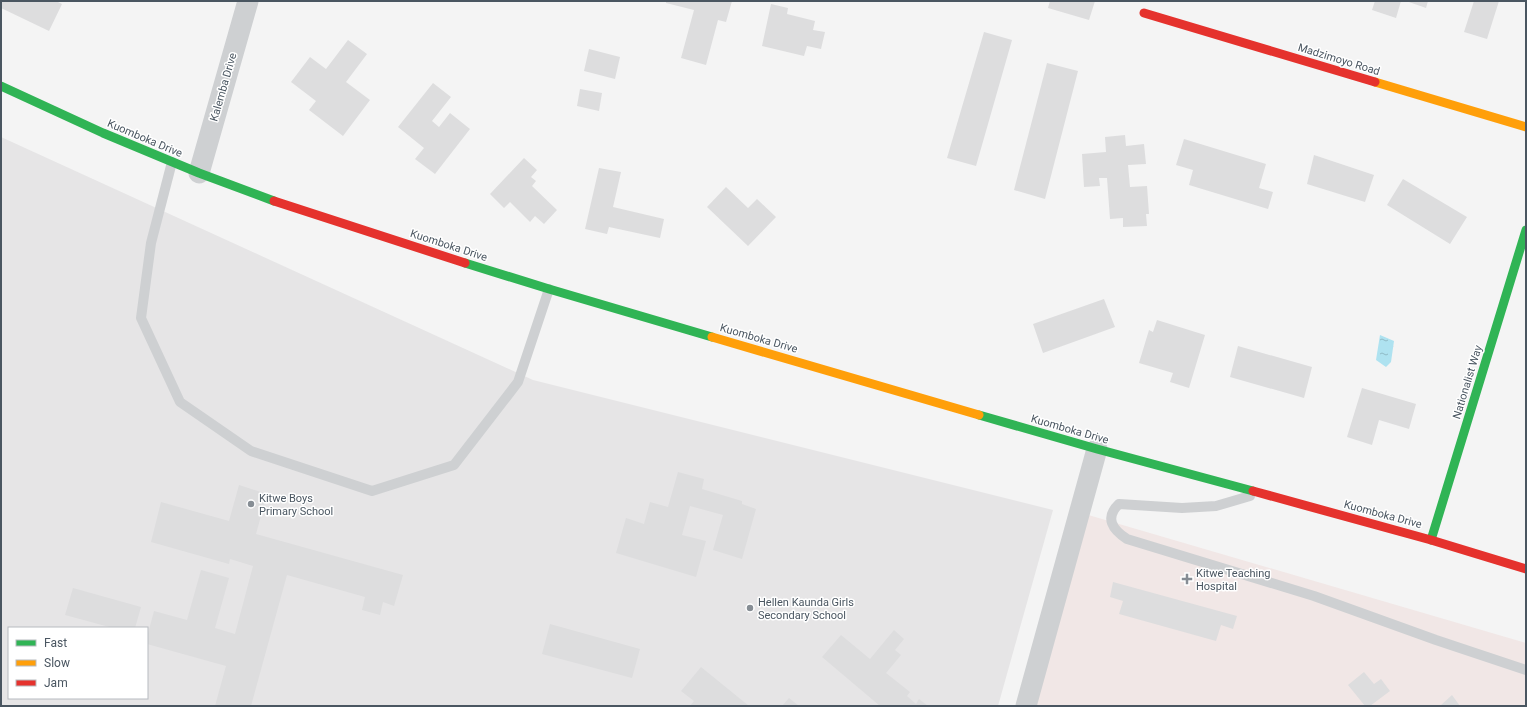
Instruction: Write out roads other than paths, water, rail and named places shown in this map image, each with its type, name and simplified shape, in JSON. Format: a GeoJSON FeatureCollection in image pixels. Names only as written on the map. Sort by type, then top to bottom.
{"type":"FeatureCollection","features":[{"type":"Feature","properties":{"kind":"main road","name":"Madzimoyo Road"},"geometry":{"type":"LineString","coordinates":[[1144,13],[1526,128]]}},
{"type":"Feature","properties":{"kind":"main road","name":"Kuomboka Drive"},"geometry":{"type":"LineString","coordinates":[[1,86],[103,133],[199,173],[286,205],[549,289],[1097,449],[1431,540],[1526,569]]}},
{"type":"Feature","properties":{"kind":"main road","name":"Nationalist Way"},"geometry":{"type":"LineString","coordinates":[[1431,540],[1526,230]]}},
{"type":"Feature","properties":{"kind":"street","name":"Kalemba Drive"},"geometry":{"type":"LineString","coordinates":[[199,173],[248,1]]}},
{"type":"Feature","properties":{"kind":"street"},"geometry":{"type":"LineString","coordinates":[[1026,706],[1097,449]]}},
{"type":"Feature","properties":{"kind":"lane"},"geometry":{"type":"LineString","coordinates":[[172,162],[151,242],[141,318],[180,402],[251,451],[372,491],[454,465],[518,382],[549,289]]}},
{"type":"Feature","properties":{"kind":"lane"},"geometry":{"type":"LineString","coordinates":[[1259,493],[1216,506],[1182,508],[1119,504],[1115,508],[1112,517],[1112,526],[1117,533],[1127,539],[1314,596],[1436,640],[1526,670]]}},
{"type":"Feature","properties":{"kind":"water"},"geometry":{"type":"Polygon","coordinates":[[[1380,335],[1394,341],[1391,362],[1386,367],[1376,360],[1380,335]]]}},
{"type":"Feature","properties":{"kind":"place","name":"Kitwe Boys Primary School"},"geometry":{"type":"Point","coordinates":[251,504]}},
{"type":"Feature","properties":{"kind":"place","name":"Kitwe Teaching Hospital"},"geometry":{"type":"Point","coordinates":[1187,579]}},
{"type":"Feature","properties":{"kind":"place","name":"Hellen Kaunda Girls Secondary School"},"geometry":{"type":"Point","coordinates":[750,608]}}]}
